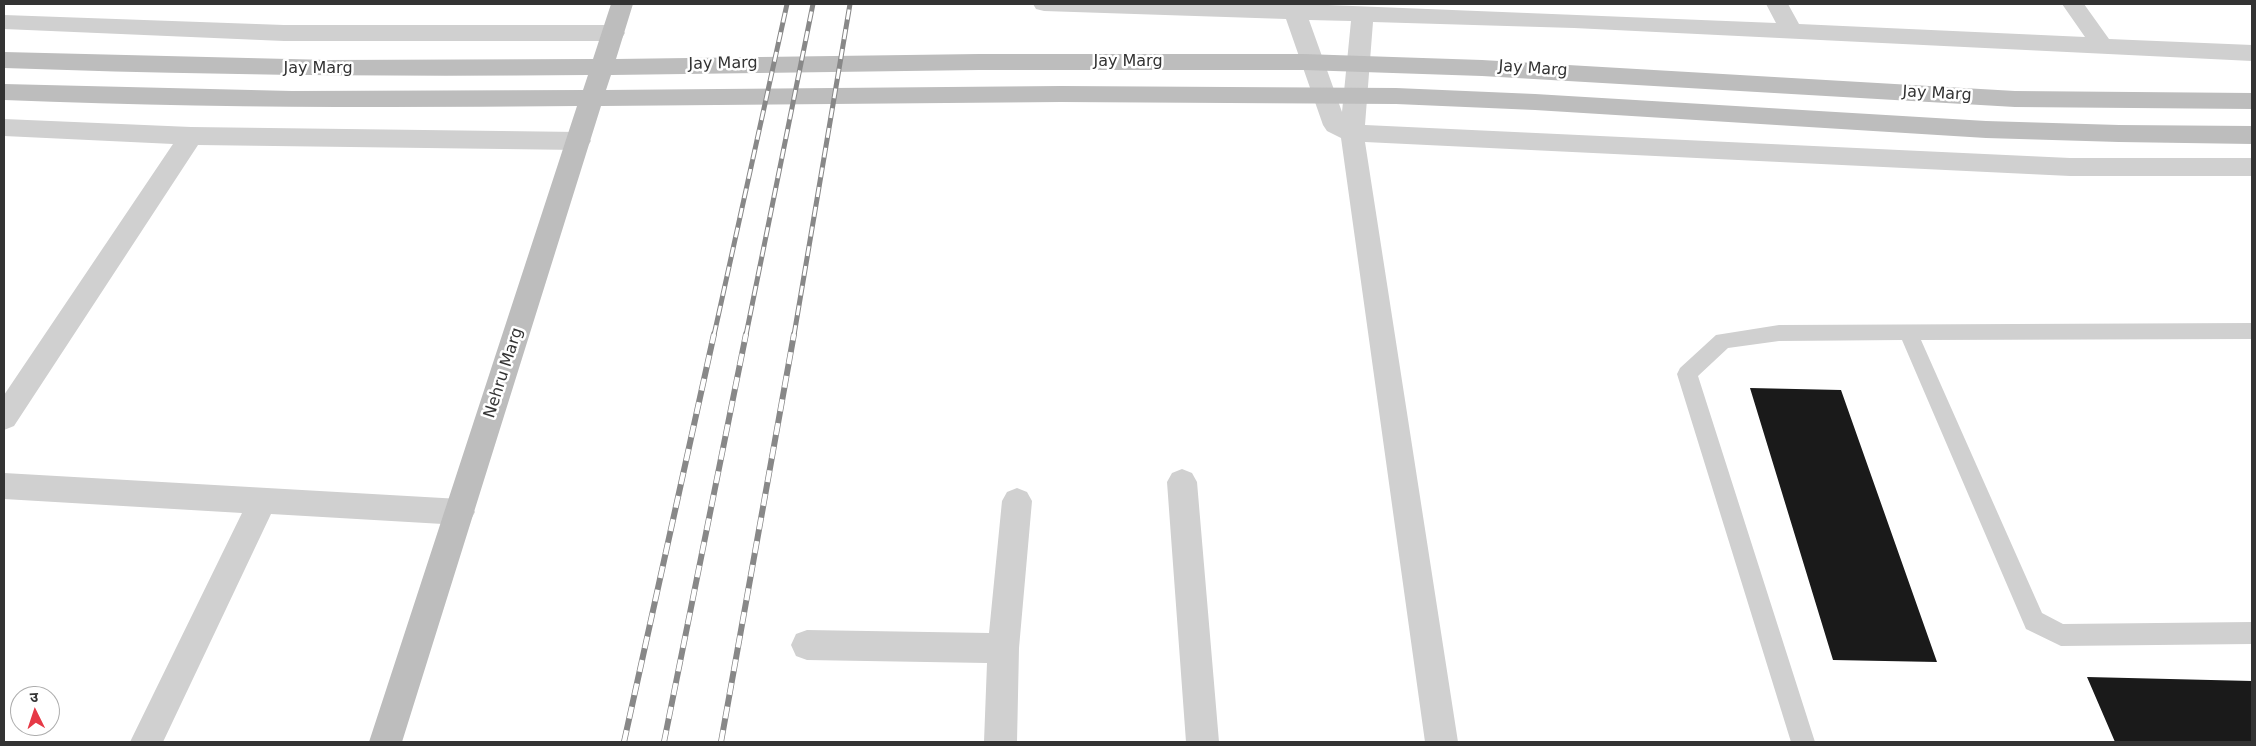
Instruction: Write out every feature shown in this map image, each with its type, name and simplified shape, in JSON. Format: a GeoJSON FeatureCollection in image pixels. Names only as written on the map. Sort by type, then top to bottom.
{"type":"FeatureCollection","features":[{"type":"Feature","properties":{"kind":"main road","name":"Nehru Marg"},"geometry":{"type":"LineString","coordinates":[[385,742],[622,4]]}},
{"type":"Feature","properties":{"kind":"main road","name":"Jay Marg"},"geometry":{"type":"LineString","coordinates":[[4,60],[259,68],[358,69],[881,62],[1305,62],[1499,67],[2016,99],[2252,101]]}},
{"type":"Feature","properties":{"kind":"main road","name":"Jay Marg"},"geometry":{"type":"LineString","coordinates":[[4,92],[224,98],[425,100],[1171,94],[1356,95],[1499,100],[1989,130],[2172,135],[2252,135]]}},
{"type":"Feature","properties":{"kind":"street"},"geometry":{"type":"LineString","coordinates":[[14,23],[48,4]]}},
{"type":"Feature","properties":{"kind":"street"},"geometry":{"type":"LineString","coordinates":[[1044,4],[1293,8],[1364,15],[1570,12],[1791,30],[2252,53]]}},
{"type":"Feature","properties":{"kind":"street"},"geometry":{"type":"LineString","coordinates":[[1777,4],[1791,30]]}},
{"type":"Feature","properties":{"kind":"street"},"geometry":{"type":"LineString","coordinates":[[2074,4],[2103,47]]}},
{"type":"Feature","properties":{"kind":"street"},"geometry":{"type":"LineString","coordinates":[[1293,8],[1335,125],[1352,133],[2070,167],[2252,167]]}},
{"type":"Feature","properties":{"kind":"street"},"geometry":{"type":"LineString","coordinates":[[1364,15],[1352,133],[1441,742]]}},
{"type":"Feature","properties":{"kind":"street"},"geometry":{"type":"LineString","coordinates":[[14,23],[284,32],[614,33]]}},
{"type":"Feature","properties":{"kind":"street"},"geometry":{"type":"LineString","coordinates":[[4,127],[191,136],[579,141]]}},
{"type":"Feature","properties":{"kind":"street"},"geometry":{"type":"LineString","coordinates":[[4,418],[191,136]]}},
{"type":"Feature","properties":{"kind":"street"},"geometry":{"type":"LineString","coordinates":[[1182,482],[1203,742]]}},
{"type":"Feature","properties":{"kind":"street"},"geometry":{"type":"LineString","coordinates":[[4,486],[460,512]]}},
{"type":"Feature","properties":{"kind":"street"},"geometry":{"type":"LineString","coordinates":[[146,742],[263,501]]}},
{"type":"Feature","properties":{"kind":"street"},"geometry":{"type":"LineString","coordinates":[[1001,742],[1003,648],[1017,502]]}},
{"type":"Feature","properties":{"kind":"street"},"geometry":{"type":"LineString","coordinates":[[807,644],[1003,648]]}},
{"type":"Feature","properties":{"kind":"lane"},"geometry":{"type":"LineString","coordinates":[[1803,742],[1687,374],[1723,341],[1779,333],[2252,331]]}},
{"type":"Feature","properties":{"kind":"lane"},"geometry":{"type":"LineString","coordinates":[[1908,332],[2014,579],[2034,621],[2061,635],[2252,633]]}},
{"type":"Feature","properties":{"kind":"building"},"geometry":{"type":"Polygon","coordinates":[[[1750,388],[1841,390],[1937,662],[1833,660],[1750,388]]]}},
{"type":"Feature","properties":{"kind":"building"},"geometry":{"type":"Polygon","coordinates":[[[2087,677],[2252,681],[2252,742],[2115,742],[2087,677]]]}},
{"type":"Feature","properties":{"kind":"railway"},"geometry":{"type":"LineString","coordinates":[[714,335],[787,4]]}},
{"type":"Feature","properties":{"kind":"railway"},"geometry":{"type":"LineString","coordinates":[[746,335],[813,4]]}},
{"type":"Feature","properties":{"kind":"railway"},"geometry":{"type":"LineString","coordinates":[[794,335],[850,4]]}},
{"type":"Feature","properties":{"kind":"railway"},"geometry":{"type":"LineString","coordinates":[[624,742],[714,334]]}},
{"type":"Feature","properties":{"kind":"railway"},"geometry":{"type":"LineString","coordinates":[[664,742],[746,334]]}},
{"type":"Feature","properties":{"kind":"railway"},"geometry":{"type":"LineString","coordinates":[[721,742],[794,334]]}}]}
